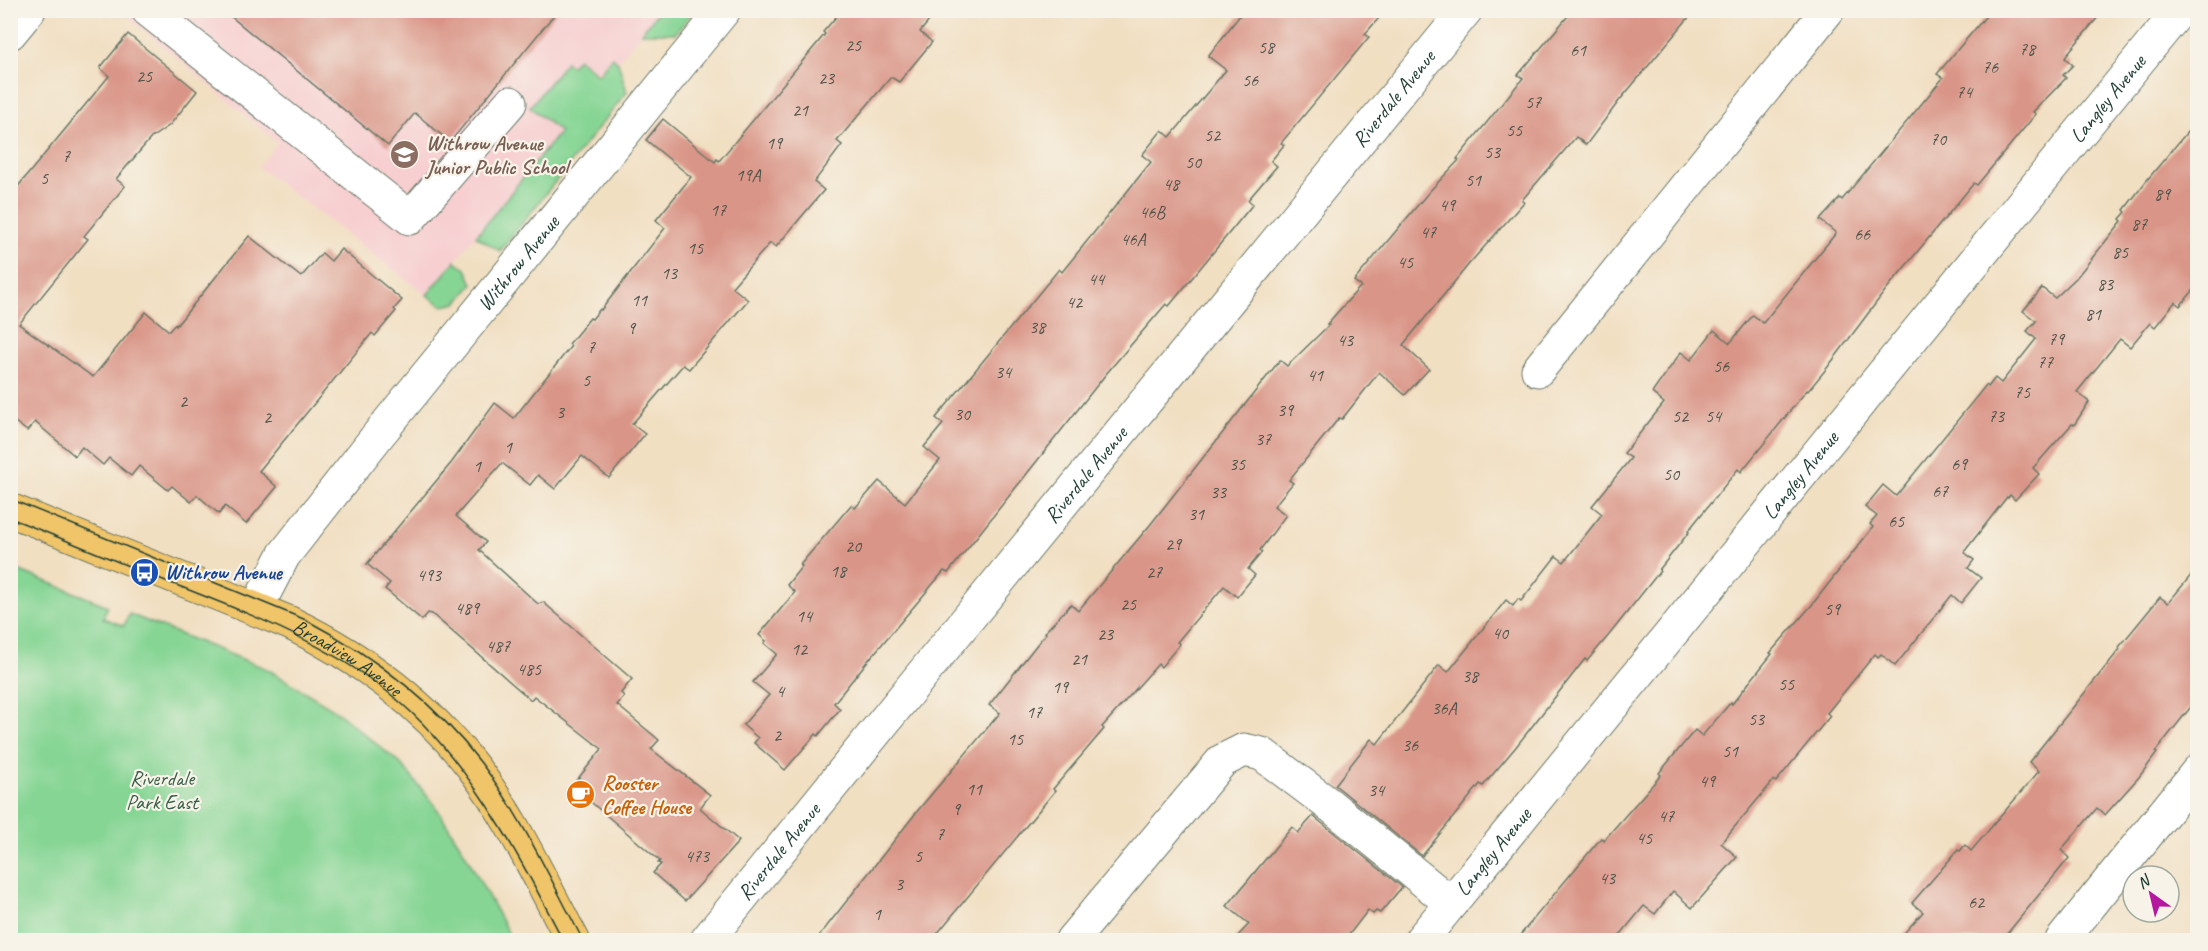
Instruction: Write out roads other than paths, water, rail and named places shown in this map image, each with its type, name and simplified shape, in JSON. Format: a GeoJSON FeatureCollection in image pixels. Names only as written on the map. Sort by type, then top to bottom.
{"type":"FeatureCollection","features":[{"type":"Feature","properties":{"kind":"main road","name":"Broadview Avenue"},"geometry":{"type":"LineString","coordinates":[[10,510],[256,609],[324,639],[391,685],[441,729],[472,766],[499,806],[573,940]]}},
{"type":"Feature","properties":{"kind":"street"},"geometry":{"type":"LineString","coordinates":[[10,33],[29,10]]}},
{"type":"Feature","properties":{"kind":"street"},"geometry":{"type":"LineString","coordinates":[[148,10],[410,218],[510,103]]}},
{"type":"Feature","properties":{"kind":"street","name":"Withrow Avenue"},"geometry":{"type":"LineString","coordinates":[[256,609],[284,555],[379,434],[724,10]]}},
{"type":"Feature","properties":{"kind":"street","name":"Riverdale Avenue"},"geometry":{"type":"LineString","coordinates":[[707,940],[1466,10]]}},
{"type":"Feature","properties":{"kind":"street"},"geometry":{"type":"LineString","coordinates":[[1538,370],[1828,10]]}},
{"type":"Feature","properties":{"kind":"street","name":"Langley Avenue"},"geometry":{"type":"LineString","coordinates":[[1421,940],[2180,10]]}},
{"type":"Feature","properties":{"kind":"street"},"geometry":{"type":"LineString","coordinates":[[1072,940],[1221,761],[1244,750],[1262,754],[1452,903]]}},
{"type":"Feature","properties":{"kind":"street"},"geometry":{"type":"LineString","coordinates":[[2062,940],[2198,771]]}},
{"type":"Feature","properties":{"kind":"tram line"},"geometry":{"type":"LineString","coordinates":[[10,499],[306,620],[379,665],[423,700],[443,720],[496,783],[523,827],[583,940]]}},
{"type":"Feature","properties":{"kind":"tram line"},"geometry":{"type":"LineString","coordinates":[[10,518],[272,624],[337,657],[396,699],[423,724],[465,774],[517,854],[563,940]]}},
{"type":"Feature","properties":{"kind":"place","name":"Withrow Avenue Junior Public School"},"geometry":{"type":"Point","coordinates":[405,155]}},
{"type":"Feature","properties":{"kind":"place","name":"Withrow Avenue"},"geometry":{"type":"Point","coordinates":[144,572]}},
{"type":"Feature","properties":{"kind":"place","name":"Rooster Coffee House"},"geometry":{"type":"Point","coordinates":[581,795]}},
{"type":"Feature","properties":{"kind":"park label","name":"Riverdale Park East"},"geometry":{"type":"Point","coordinates":[162,790]}}]}
